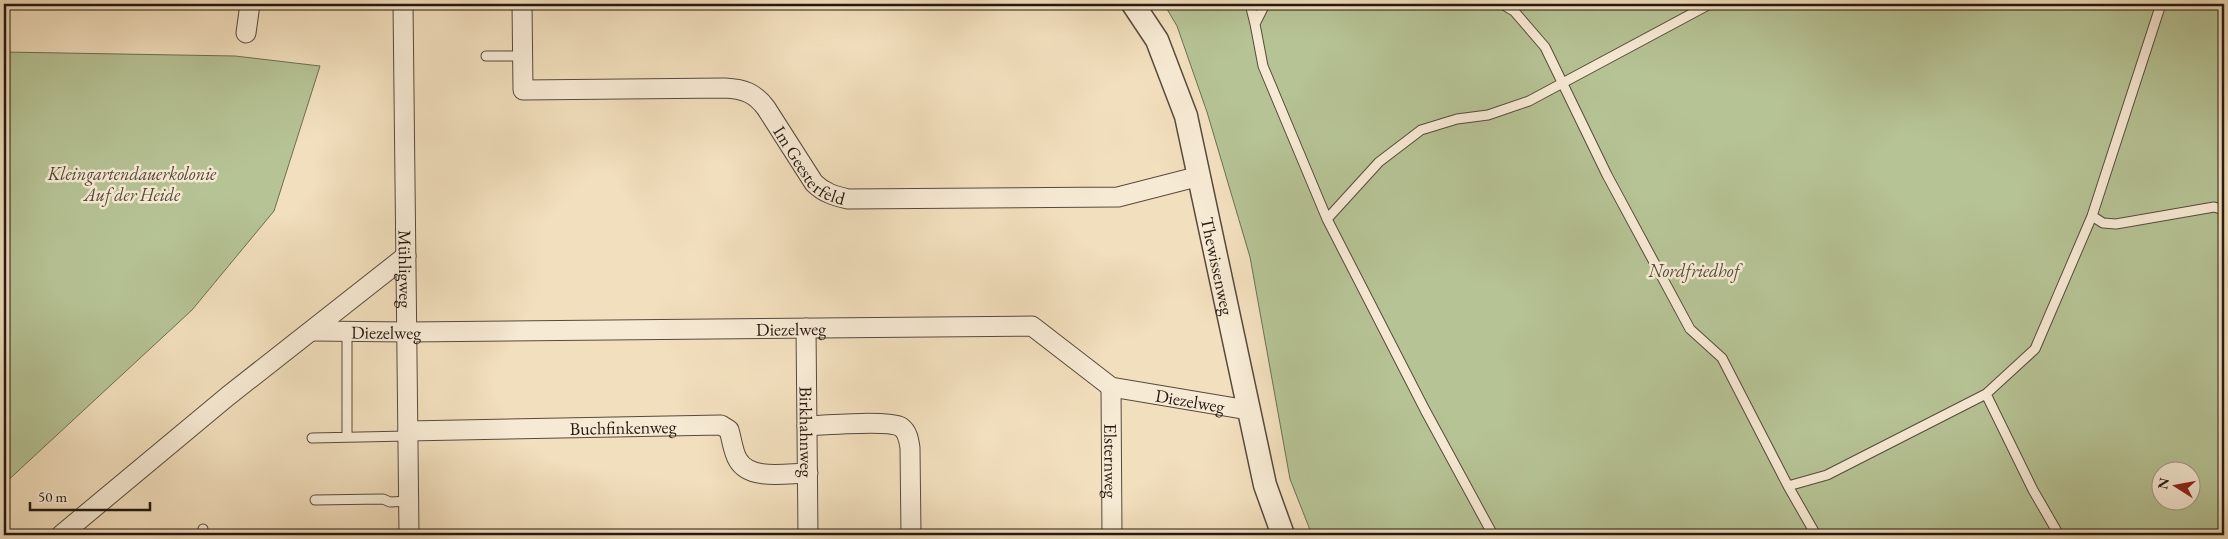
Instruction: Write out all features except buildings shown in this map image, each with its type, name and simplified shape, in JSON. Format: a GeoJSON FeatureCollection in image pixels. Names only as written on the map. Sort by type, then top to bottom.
{"type":"FeatureCollection","features":[{"type":"Feature","properties":{"kind":"street"},"geometry":{"type":"LineString","coordinates":[[246,33],[250,4]]}},
{"type":"Feature","properties":{"kind":"street","name":"Mühligweg"},"geometry":{"type":"LineString","coordinates":[[403,4],[409,535]]}},
{"type":"Feature","properties":{"kind":"street","name":"Im Geesterfeld"},"geometry":{"type":"LineString","coordinates":[[522,4],[523,90],[725,88],[746,90],[760,99],[814,184],[828,194],[848,200],[1118,196],[1200,176]]}},
{"type":"Feature","properties":{"kind":"street","name":"Thewissenweg"},"geometry":{"type":"LineString","coordinates":[[1133,4],[1157,40],[1186,116],[1265,485],[1283,535]]}},
{"type":"Feature","properties":{"kind":"street","name":"Diezelweg"},"geometry":{"type":"LineString","coordinates":[[61,535],[220,402],[406,256]]}},
{"type":"Feature","properties":{"kind":"street","name":"Diezelweg"},"geometry":{"type":"LineString","coordinates":[[312,331],[407,332],[1032,326],[1111,386],[1248,410]]}},
{"type":"Feature","properties":{"kind":"street","name":"Birkhahnweg"},"geometry":{"type":"LineString","coordinates":[[806,328],[808,535]]}},
{"type":"Feature","properties":{"kind":"street","name":"Elsternweg"},"geometry":{"type":"LineString","coordinates":[[1111,386],[1112,535]]}},
{"type":"Feature","properties":{"kind":"street"},"geometry":{"type":"LineString","coordinates":[[807,426],[887,424],[901,427],[908,436],[910,448],[911,535]]}},
{"type":"Feature","properties":{"kind":"street","name":"Buchfinkenweg"},"geometry":{"type":"LineString","coordinates":[[408,434],[721,425],[729,430],[737,459],[748,471],[753,473],[808,474]]}},
{"type":"Feature","properties":{"kind":"lane"},"geometry":{"type":"LineString","coordinates":[[1250,4],[1263,66],[1327,219],[1425,410],[1493,535]]}},
{"type":"Feature","properties":{"kind":"lane"},"geometry":{"type":"LineString","coordinates":[[1255,24],[1265,4]]}},
{"type":"Feature","properties":{"kind":"lane"},"geometry":{"type":"LineString","coordinates":[[1502,4],[1514,11],[1545,48],[1607,175],[1690,329],[1722,358],[1788,486],[1816,535]]}},
{"type":"Feature","properties":{"kind":"lane"},"geometry":{"type":"LineString","coordinates":[[1327,219],[1379,162],[1421,130],[1457,119],[1488,115],[1529,100],[1710,4]]}},
{"type":"Feature","properties":{"kind":"lane"},"geometry":{"type":"LineString","coordinates":[[1788,486],[1827,475],[1986,394],[2035,349],[2092,216],[2161,4]]}},
{"type":"Feature","properties":{"kind":"lane"},"geometry":{"type":"LineString","coordinates":[[486,56],[523,56]]}},
{"type":"Feature","properties":{"kind":"lane"},"geometry":{"type":"LineString","coordinates":[[2092,216],[2103,223],[2116,224],[2214,207],[2224,210]]}},
{"type":"Feature","properties":{"kind":"lane"},"geometry":{"type":"LineString","coordinates":[[347,331],[347,437]]}},
{"type":"Feature","properties":{"kind":"lane"},"geometry":{"type":"LineString","coordinates":[[1986,394],[2033,490],[2059,535]]}},
{"type":"Feature","properties":{"kind":"lane"},"geometry":{"type":"LineString","coordinates":[[312,438],[408,434]]}},
{"type":"Feature","properties":{"kind":"lane"},"geometry":{"type":"LineString","coordinates":[[315,500],[383,499],[390,502],[409,502]]}},
{"type":"Feature","properties":{"kind":"green space","name":"Nordfriedhof"},"geometry":{"type":"Polygon","coordinates":[[[1164,4],[2224,4],[2224,535],[1312,535],[1290,479],[1250,257],[1207,112],[1177,26],[1164,4]]]}},
{"type":"Feature","properties":{"kind":"green space","name":"Kleingartendauerkolonie Auf der Heide"},"geometry":{"type":"Polygon","coordinates":[[[4,52],[235,56],[320,66],[274,211],[192,310],[4,484],[4,52]]]}}]}
